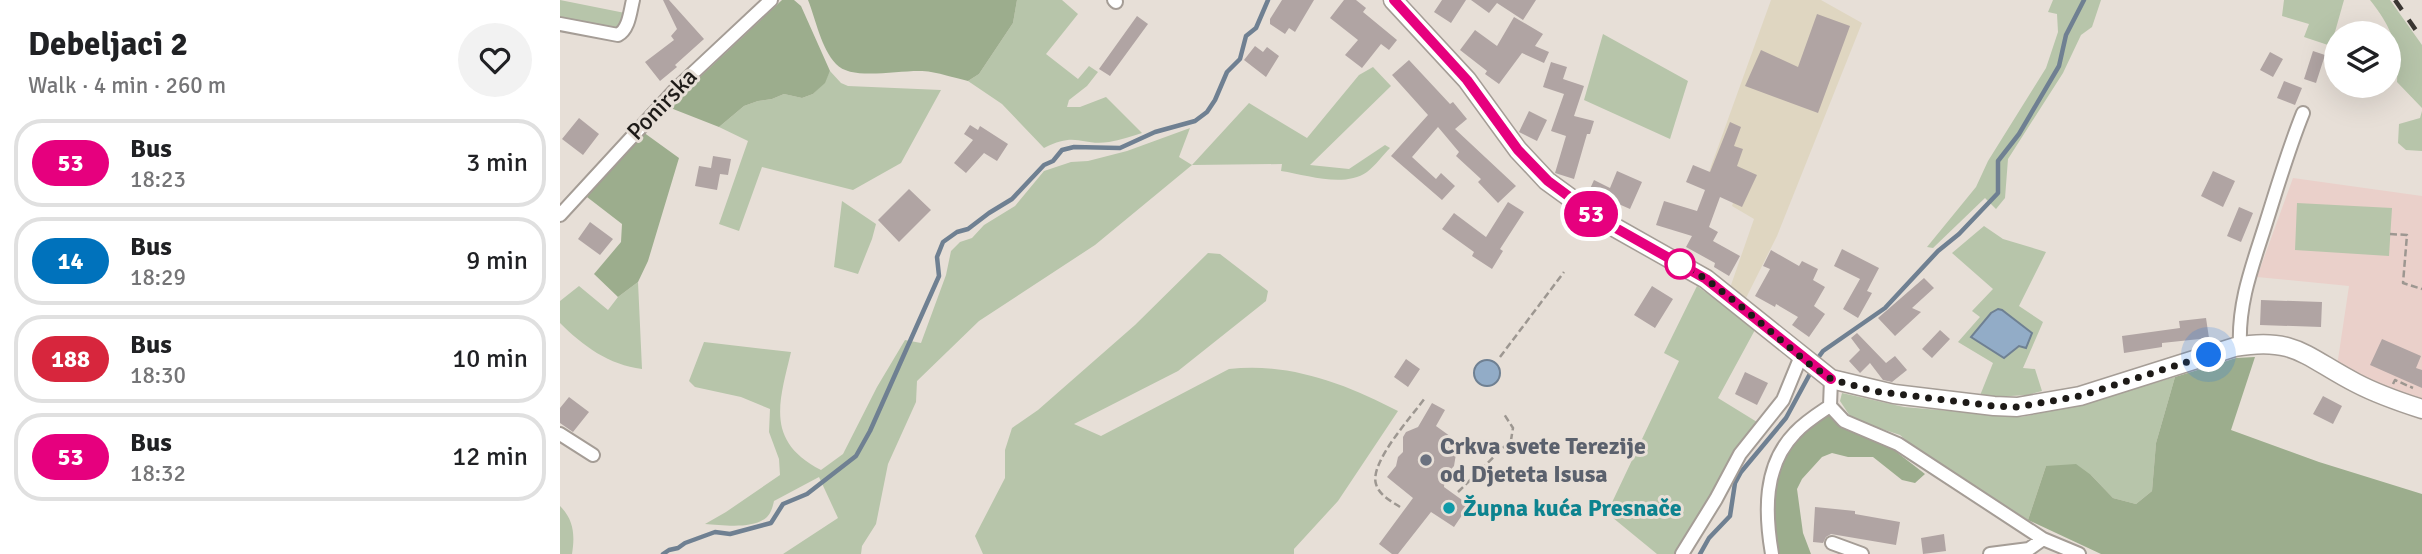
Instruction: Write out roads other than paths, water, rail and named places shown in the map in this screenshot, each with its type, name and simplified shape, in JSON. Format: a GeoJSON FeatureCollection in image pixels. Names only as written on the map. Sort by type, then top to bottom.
{"type":"FeatureCollection","features":[{"type":"Feature","properties":{"kind":"street"},"geometry":{"type":"LineString","coordinates":[[560,24],[618,35],[627,26],[633,0]]}},
{"type":"Feature","properties":{"kind":"street","name":"Ponirska"},"geometry":{"type":"LineString","coordinates":[[560,215],[677,88],[771,0]]}},
{"type":"Feature","properties":{"kind":"street"},"geometry":{"type":"LineString","coordinates":[[1394,0],[1467,80],[1518,150],[1548,181],[1598,218],[1706,279],[1815,367],[1894,394],[2017,407],[2080,396],[2240,346],[2274,344],[2292,347],[2356,383],[2422,409]]}},
{"type":"Feature","properties":{"kind":"street"},"geometry":{"type":"LineString","coordinates":[[2240,346],[2240,312],[2246,286],[2303,113]]}},
{"type":"Feature","properties":{"kind":"street"},"geometry":{"type":"LineString","coordinates":[[1815,367],[1830,405],[1844,421],[1898,444],[2043,539],[2078,554]]}},
{"type":"Feature","properties":{"kind":"street"},"geometry":{"type":"LineString","coordinates":[[1682,554],[1716,499],[1735,461],[1783,400],[1815,367]]}},
{"type":"Feature","properties":{"kind":"street"},"geometry":{"type":"LineString","coordinates":[[1772,554],[1766,500],[1782,451],[1792,435],[1830,405]]}},
{"type":"Feature","properties":{"kind":"street"},"geometry":{"type":"LineString","coordinates":[[560,434],[593,455]]}},
{"type":"Feature","properties":{"kind":"street"},"geometry":{"type":"LineString","coordinates":[[1990,554],[2029,549],[2043,539]]}},
{"type":"Feature","properties":{"kind":"street"},"geometry":{"type":"LineString","coordinates":[[1832,544],[1862,554]]}},
{"type":"Feature","properties":{"kind":"water"},"geometry":{"type":"Polygon","coordinates":[[[1998,309],[2032,333],[2026,348],[2019,346],[2004,358],[1971,337],[1991,313],[1998,309]]]}},
{"type":"Feature","properties":{"kind":"water"},"geometry":{"type":"Polygon","coordinates":[[[1487,360],[1496,364],[1500,373],[1496,382],[1487,386],[1478,382],[1474,373],[1478,364],[1487,360]]]}},
{"type":"Feature","properties":{"kind":"waterway"},"geometry":{"type":"LineString","coordinates":[[663,554],[715,532],[730,534],[771,523],[783,504],[807,494],[856,456],[870,431],[939,276],[937,257],[943,242],[957,232],[968,229],[1012,199],[1062,150],[1074,147],[1120,148],[1155,132],[1195,121],[1207,112],[1227,72],[1240,59],[1246,36],[1256,28],[1268,0]]}},
{"type":"Feature","properties":{"kind":"waterway"},"geometry":{"type":"LineString","coordinates":[[1815,362],[1823,351],[1885,308],[1938,251],[1959,234],[1998,193],[1998,161],[2019,134],[2059,66],[2066,35],[2084,0]]}},
{"type":"Feature","properties":{"kind":"waterway"},"geometry":{"type":"LineString","coordinates":[[1700,554],[1709,538],[1730,516],[1735,483],[1741,472],[1786,418],[1812,370]]}},
{"type":"Feature","properties":{"kind":"railway"},"geometry":{"type":"LineString","coordinates":[[2395,0],[2422,39]]}},
{"type":"Feature","properties":{"kind":"place","name":"Crkva svete Terezije od Djeteta Isusa"},"geometry":{"type":"Point","coordinates":[1426,460]}},
{"type":"Feature","properties":{"kind":"place","name":"Župna kuća Presnače"},"geometry":{"type":"Point","coordinates":[1449,508]}}]}
